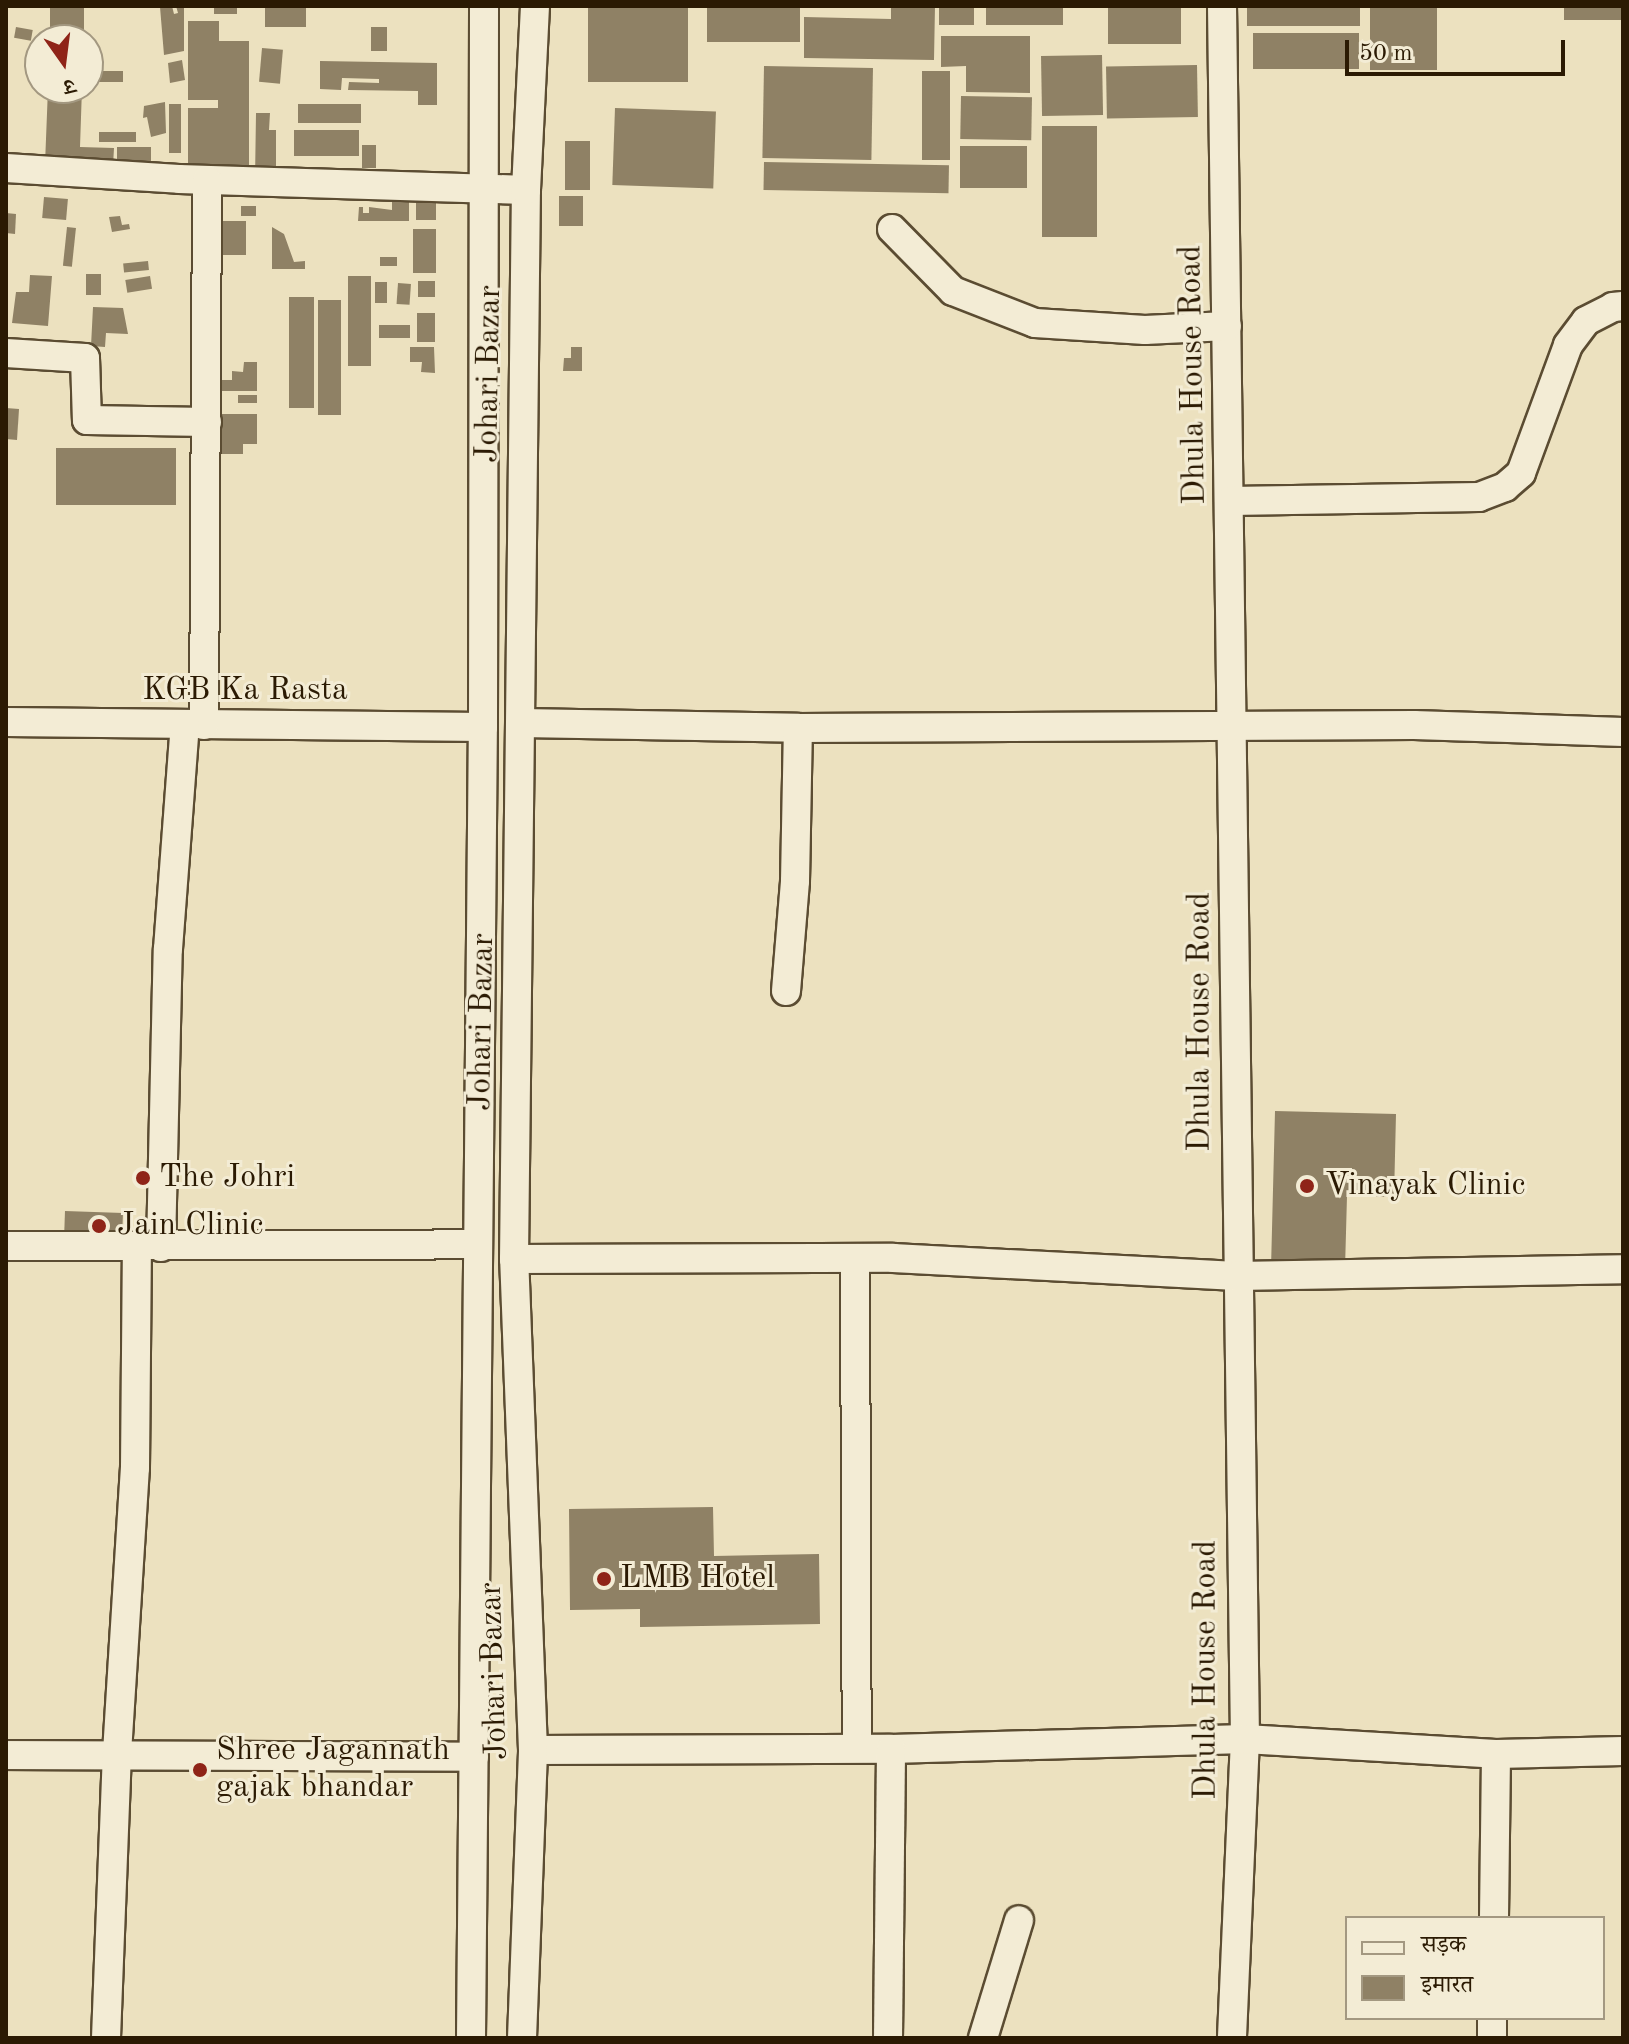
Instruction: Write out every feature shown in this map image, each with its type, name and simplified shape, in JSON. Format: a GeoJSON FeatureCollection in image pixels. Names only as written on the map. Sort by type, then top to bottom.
{"type":"FeatureCollection","features":[{"type":"Feature","properties":{"kind":"street","name":"Johari Bazar"},"geometry":{"type":"LineString","coordinates":[[471,2038],[483,727],[484,6]]}},
{"type":"Feature","properties":{"kind":"street","name":"Johari Bazar"},"geometry":{"type":"LineString","coordinates":[[522,2038],[533,1750],[514,1259],[526,190],[535,6]]}},
{"type":"Feature","properties":{"kind":"street","name":"Dhula House Road"},"geometry":{"type":"LineString","coordinates":[[1222,6],[1234,726],[1237,1276],[1245,1739],[1232,2038]]}},
{"type":"Feature","properties":{"kind":"street"},"geometry":{"type":"LineString","coordinates":[[6,168],[207,180],[526,190]]}},
{"type":"Feature","properties":{"kind":"street"},"geometry":{"type":"LineString","coordinates":[[106,2038],[117,1753],[168,949],[195,725],[207,422],[207,180]]}},
{"type":"Feature","properties":{"kind":"street"},"geometry":{"type":"LineString","coordinates":[[892,229],[953,291],[1035,323],[1145,330],[1227,326]]}},
{"type":"Feature","properties":{"kind":"street"},"geometry":{"type":"LineString","coordinates":[[1230,501],[1479,497],[1505,487],[1521,473],[1568,345],[1586,321],[1613,307],[1623,306]]}},
{"type":"Feature","properties":{"kind":"street"},"geometry":{"type":"LineString","coordinates":[[6,353],[85,358],[87,420],[207,422]]}},
{"type":"Feature","properties":{"kind":"street"},"geometry":{"type":"LineString","coordinates":[[483,400],[524,400]]}},
{"type":"Feature","properties":{"kind":"street","name":"KGB Ka Rasta"},"geometry":{"type":"LineString","coordinates":[[6,722],[483,727]]}},
{"type":"Feature","properties":{"kind":"street"},"geometry":{"type":"LineString","coordinates":[[521,723],[798,728],[1414,725],[1623,732]]}},
{"type":"Feature","properties":{"kind":"street"},"geometry":{"type":"LineString","coordinates":[[786,991],[795,881],[798,728]]}},
{"type":"Feature","properties":{"kind":"street"},"geometry":{"type":"LineString","coordinates":[[6,1246],[478,1244]]}},
{"type":"Feature","properties":{"kind":"street"},"geometry":{"type":"LineString","coordinates":[[855,1258],[857,1747]]}},
{"type":"Feature","properties":{"kind":"street"},"geometry":{"type":"LineString","coordinates":[[514,1259],[855,1258],[1237,1276],[1623,1269]]}},
{"type":"Feature","properties":{"kind":"street"},"geometry":{"type":"LineString","coordinates":[[533,1750],[891,1749],[1245,1739],[1496,1754],[1623,1751]]}},
{"type":"Feature","properties":{"kind":"street"},"geometry":{"type":"LineString","coordinates":[[888,2038],[891,1749]]}},
{"type":"Feature","properties":{"kind":"street"},"geometry":{"type":"LineString","coordinates":[[6,1755],[117,1753],[474,1757]]}},
{"type":"Feature","properties":{"kind":"street"},"geometry":{"type":"LineString","coordinates":[[1494,1916],[1496,1754]]}},
{"type":"Feature","properties":{"kind":"street"},"geometry":{"type":"LineString","coordinates":[[983,2038],[1019,1920]]}},
{"type":"Feature","properties":{"kind":"building"},"geometry":{"type":"Polygon","coordinates":[[[50,6],[84,6],[84,24],[50,24],[50,6]]]}},
{"type":"Feature","properties":{"kind":"building"},"geometry":{"type":"Polygon","coordinates":[[[172,6],[174,14],[178,13],[176,6],[184,6],[184,51],[164,55],[160,7],[172,6]]]}},
{"type":"Feature","properties":{"kind":"building"},"geometry":{"type":"Polygon","coordinates":[[[214,6],[237,6],[237,14],[214,14],[214,6]]]}},
{"type":"Feature","properties":{"kind":"building"},"geometry":{"type":"Polygon","coordinates":[[[265,6],[306,6],[306,27],[265,27],[265,6]]]}},
{"type":"Feature","properties":{"kind":"building"},"geometry":{"type":"Polygon","coordinates":[[[588,6],[688,6],[688,82],[588,82],[588,6]]]}},
{"type":"Feature","properties":{"kind":"building"},"geometry":{"type":"Polygon","coordinates":[[[707,6],[800,6],[800,42],[707,42],[707,6]]]}},
{"type":"Feature","properties":{"kind":"building"},"geometry":{"type":"Polygon","coordinates":[[[891,6],[935,6],[934,60],[804,58],[804,17],[891,19],[891,6]]]}},
{"type":"Feature","properties":{"kind":"building"},"geometry":{"type":"Polygon","coordinates":[[[939,6],[974,6],[974,25],[939,25],[939,6]]]}},
{"type":"Feature","properties":{"kind":"building"},"geometry":{"type":"Polygon","coordinates":[[[986,6],[1063,6],[1063,25],[986,25],[986,6]]]}},
{"type":"Feature","properties":{"kind":"building"},"geometry":{"type":"Polygon","coordinates":[[[1108,6],[1181,6],[1181,44],[1108,44],[1108,6]]]}},
{"type":"Feature","properties":{"kind":"building"},"geometry":{"type":"Polygon","coordinates":[[[1247,6],[1360,6],[1360,26],[1247,26],[1247,6]]]}},
{"type":"Feature","properties":{"kind":"building"},"geometry":{"type":"Polygon","coordinates":[[[1370,6],[1437,6],[1437,70],[1370,70],[1370,6]]]}},
{"type":"Feature","properties":{"kind":"building"},"geometry":{"type":"Polygon","coordinates":[[[1564,6],[1623,6],[1623,20],[1564,20],[1564,6]]]}},
{"type":"Feature","properties":{"kind":"building"},"geometry":{"type":"Polygon","coordinates":[[[188,21],[219,21],[219,41],[249,41],[249,176],[188,176],[188,108],[218,108],[218,100],[188,100],[188,21]]]}},
{"type":"Feature","properties":{"kind":"building"},"geometry":{"type":"Polygon","coordinates":[[[16,27],[24,28],[24,40],[14,38],[16,27]]]}},
{"type":"Feature","properties":{"kind":"building"},"geometry":{"type":"Polygon","coordinates":[[[371,27],[387,27],[387,51],[371,51],[371,27]]]}},
{"type":"Feature","properties":{"kind":"building"},"geometry":{"type":"Polygon","coordinates":[[[1253,33],[1359,33],[1359,69],[1253,69],[1253,33]]]}},
{"type":"Feature","properties":{"kind":"building"},"geometry":{"type":"Polygon","coordinates":[[[941,36],[1030,36],[1030,93],[966,92],[966,66],[941,67],[941,36]]]}},
{"type":"Feature","properties":{"kind":"building"},"geometry":{"type":"Polygon","coordinates":[[[262,48],[283,50],[280,84],[259,82],[262,48]]]}},
{"type":"Feature","properties":{"kind":"building"},"geometry":{"type":"Polygon","coordinates":[[[1102,55],[1103,115],[1042,116],[1041,56],[1102,55]]]}},
{"type":"Feature","properties":{"kind":"building"},"geometry":{"type":"Polygon","coordinates":[[[182,60],[185,80],[170,83],[168,63],[182,60]]]}},
{"type":"Feature","properties":{"kind":"building"},"geometry":{"type":"Polygon","coordinates":[[[320,61],[437,63],[437,105],[418,105],[418,91],[348,90],[349,82],[379,83],[379,79],[342,78],[341,90],[320,89],[320,61]]]}},
{"type":"Feature","properties":{"kind":"building"},"geometry":{"type":"Polygon","coordinates":[[[1197,65],[1198,117],[1107,119],[1106,67],[1197,65]]]}},
{"type":"Feature","properties":{"kind":"building"},"geometry":{"type":"Polygon","coordinates":[[[764,66],[873,68],[871,160],[762,158],[764,66]]]}},
{"type":"Feature","properties":{"kind":"building"},"geometry":{"type":"Polygon","coordinates":[[[104,71],[123,71],[123,82],[104,82],[104,71]]]}},
{"type":"Feature","properties":{"kind":"building"},"geometry":{"type":"Polygon","coordinates":[[[922,71],[950,71],[950,160],[922,160],[922,71]]]}},
{"type":"Feature","properties":{"kind":"building"},"geometry":{"type":"Polygon","coordinates":[[[961,96],[1032,97],[1031,140],[960,139],[961,96]]]}},
{"type":"Feature","properties":{"kind":"building"},"geometry":{"type":"Polygon","coordinates":[[[165,102],[166,133],[151,137],[147,117],[143,118],[144,106],[165,102]]]}},
{"type":"Feature","properties":{"kind":"building"},"geometry":{"type":"Polygon","coordinates":[[[47,104],[81,104],[80,147],[114,148],[113,166],[45,164],[47,104]]]}},
{"type":"Feature","properties":{"kind":"building"},"geometry":{"type":"Polygon","coordinates":[[[169,104],[181,104],[181,153],[169,153],[169,104]]]}},
{"type":"Feature","properties":{"kind":"building"},"geometry":{"type":"Polygon","coordinates":[[[298,104],[361,104],[361,123],[298,123],[298,104]]]}},
{"type":"Feature","properties":{"kind":"building"},"geometry":{"type":"Polygon","coordinates":[[[615,108],[716,112],[713,188],[612,185],[615,108]]]}},
{"type":"Feature","properties":{"kind":"building"},"geometry":{"type":"Polygon","coordinates":[[[256,113],[270,113],[269,130],[276,130],[276,179],[255,179],[256,113]]]}},
{"type":"Feature","properties":{"kind":"building"},"geometry":{"type":"Polygon","coordinates":[[[1042,126],[1097,126],[1097,237],[1042,237],[1042,126]]]}},
{"type":"Feature","properties":{"kind":"building"},"geometry":{"type":"Polygon","coordinates":[[[294,130],[359,130],[359,156],[294,156],[294,130]]]}},
{"type":"Feature","properties":{"kind":"building"},"geometry":{"type":"Polygon","coordinates":[[[99,132],[136,132],[136,142],[99,142],[99,132]]]}},
{"type":"Feature","properties":{"kind":"building"},"geometry":{"type":"Polygon","coordinates":[[[565,141],[590,141],[590,190],[565,190],[565,141]]]}},
{"type":"Feature","properties":{"kind":"building"},"geometry":{"type":"Polygon","coordinates":[[[362,145],[376,145],[376,168],[362,168],[362,145]]]}},
{"type":"Feature","properties":{"kind":"building"},"geometry":{"type":"Polygon","coordinates":[[[960,146],[1027,146],[1027,188],[960,188],[960,146]]]}},
{"type":"Feature","properties":{"kind":"building"},"geometry":{"type":"Polygon","coordinates":[[[117,147],[151,147],[151,170],[117,170],[117,147]]]}},
{"type":"Feature","properties":{"kind":"building"},"geometry":{"type":"Polygon","coordinates":[[[764,162],[949,165],[948,193],[764,190],[764,162]]]}},
{"type":"Feature","properties":{"kind":"building"},"geometry":{"type":"Polygon","coordinates":[[[416,190],[436,190],[436,220],[416,220],[416,190]]]}},
{"type":"Feature","properties":{"kind":"building"},"geometry":{"type":"Polygon","coordinates":[[[392,192],[409,193],[409,221],[358,221],[359,207],[363,207],[363,213],[369,213],[369,207],[392,210],[392,192]]]}},
{"type":"Feature","properties":{"kind":"building"},"geometry":{"type":"Polygon","coordinates":[[[559,196],[583,196],[583,226],[559,226],[559,196]]]}},
{"type":"Feature","properties":{"kind":"building"},"geometry":{"type":"Polygon","coordinates":[[[44,197],[68,199],[66,220],[42,218],[44,197]]]}},
{"type":"Feature","properties":{"kind":"building"},"geometry":{"type":"Polygon","coordinates":[[[241,206],[256,206],[256,216],[241,216],[241,206]]]}},
{"type":"Feature","properties":{"kind":"building"},"geometry":{"type":"Polygon","coordinates":[[[6,213],[16,214],[15,234],[6,233],[6,213]]]}},
{"type":"Feature","properties":{"kind":"building"},"geometry":{"type":"Polygon","coordinates":[[[120,216],[122,225],[129,224],[130,229],[112,232],[109,217],[120,216]]]}},
{"type":"Feature","properties":{"kind":"building"},"geometry":{"type":"Polygon","coordinates":[[[211,221],[246,221],[246,255],[211,255],[211,221]]]}},
{"type":"Feature","properties":{"kind":"building"},"geometry":{"type":"Polygon","coordinates":[[[67,227],[76,228],[72,267],[63,266],[67,227]]]}},
{"type":"Feature","properties":{"kind":"building"},"geometry":{"type":"Polygon","coordinates":[[[272,227],[284,234],[294,262],[305,261],[305,269],[272,269],[272,227]]]}},
{"type":"Feature","properties":{"kind":"building"},"geometry":{"type":"Polygon","coordinates":[[[413,229],[436,229],[436,273],[413,273],[413,229]]]}},
{"type":"Feature","properties":{"kind":"building"},"geometry":{"type":"Polygon","coordinates":[[[380,257],[397,257],[397,266],[380,266],[380,257]]]}},
{"type":"Feature","properties":{"kind":"building"},"geometry":{"type":"Polygon","coordinates":[[[148,261],[149,270],[124,273],[123,264],[148,261]]]}},
{"type":"Feature","properties":{"kind":"building"},"geometry":{"type":"Polygon","coordinates":[[[86,274],[101,274],[101,295],[86,295],[86,274]]]}},
{"type":"Feature","properties":{"kind":"building"},"geometry":{"type":"Polygon","coordinates":[[[30,275],[52,276],[48,326],[12,323],[16,292],[29,292],[30,275]]]}},
{"type":"Feature","properties":{"kind":"building"},"geometry":{"type":"Polygon","coordinates":[[[150,276],[152,289],[127,293],[125,280],[150,276]]]}},
{"type":"Feature","properties":{"kind":"building"},"geometry":{"type":"Polygon","coordinates":[[[348,276],[371,276],[371,366],[348,366],[348,276]]]}},
{"type":"Feature","properties":{"kind":"building"},"geometry":{"type":"Polygon","coordinates":[[[418,281],[435,281],[435,297],[418,297],[418,281]]]}},
{"type":"Feature","properties":{"kind":"building"},"geometry":{"type":"Polygon","coordinates":[[[375,282],[387,282],[387,303],[375,303],[375,282]]]}},
{"type":"Feature","properties":{"kind":"building"},"geometry":{"type":"Polygon","coordinates":[[[398,283],[411,284],[410,305],[397,304],[398,283]]]}},
{"type":"Feature","properties":{"kind":"building"},"geometry":{"type":"Polygon","coordinates":[[[289,297],[314,297],[314,408],[289,408],[289,297]]]}},
{"type":"Feature","properties":{"kind":"building"},"geometry":{"type":"Polygon","coordinates":[[[318,300],[341,300],[341,415],[318,415],[318,300]]]}},
{"type":"Feature","properties":{"kind":"building"},"geometry":{"type":"Polygon","coordinates":[[[93,307],[123,308],[128,334],[106,333],[105,347],[91,346],[93,307]]]}},
{"type":"Feature","properties":{"kind":"building"},"geometry":{"type":"Polygon","coordinates":[[[417,313],[435,313],[435,342],[417,342],[417,313]]]}},
{"type":"Feature","properties":{"kind":"building"},"geometry":{"type":"Polygon","coordinates":[[[379,325],[410,325],[410,338],[379,338],[379,325]]]}},
{"type":"Feature","properties":{"kind":"building"},"geometry":{"type":"Polygon","coordinates":[[[410,347],[434,347],[435,373],[421,372],[422,362],[410,362],[410,347]]]}},
{"type":"Feature","properties":{"kind":"building"},"geometry":{"type":"Polygon","coordinates":[[[571,347],[582,347],[582,371],[563,371],[564,358],[571,358],[571,347]]]}},
{"type":"Feature","properties":{"kind":"building"},"geometry":{"type":"Polygon","coordinates":[[[244,362],[257,362],[257,391],[219,391],[219,380],[232,380],[232,371],[243,372],[244,362]]]}},
{"type":"Feature","properties":{"kind":"building"},"geometry":{"type":"Polygon","coordinates":[[[238,395],[257,395],[257,403],[238,403],[238,395]]]}},
{"type":"Feature","properties":{"kind":"building"},"geometry":{"type":"Polygon","coordinates":[[[6,408],[19,409],[17,440],[6,439],[6,408]]]}},
{"type":"Feature","properties":{"kind":"building"},"geometry":{"type":"Polygon","coordinates":[[[216,414],[257,414],[257,444],[243,444],[243,454],[216,454],[216,414]]]}},
{"type":"Feature","properties":{"kind":"building"},"geometry":{"type":"Polygon","coordinates":[[[56,448],[176,448],[176,505],[56,505],[56,448]]]}},
{"type":"Feature","properties":{"kind":"building"},"geometry":{"type":"Polygon","coordinates":[[[1275,1111],[1396,1114],[1394,1197],[1347,1196],[1345,1269],[1271,1268],[1275,1111]]]}},
{"type":"Feature","properties":{"kind":"building"},"geometry":{"type":"Polygon","coordinates":[[[65,1211],[123,1213],[122,1243],[64,1241],[65,1211]]]}},
{"type":"Feature","properties":{"kind":"building"},"geometry":{"type":"Polygon","coordinates":[[[713,1507],[714,1556],[819,1554],[820,1624],[640,1627],[640,1609],[570,1610],[569,1509],[713,1507]]]}},
{"type":"Feature","properties":{"kind":"place","name":"The Johri"},"geometry":{"type":"Point","coordinates":[143,1178]}},
{"type":"Feature","properties":{"kind":"place","name":"Vinayak Clinic"},"geometry":{"type":"Point","coordinates":[1307,1186]}},
{"type":"Feature","properties":{"kind":"place","name":"Jain Clinic"},"geometry":{"type":"Point","coordinates":[99,1226]}},
{"type":"Feature","properties":{"kind":"place","name":"LMB Hotel"},"geometry":{"type":"Point","coordinates":[604,1579]}},
{"type":"Feature","properties":{"kind":"place","name":"Shree Jagannath gajak bhandar"},"geometry":{"type":"Point","coordinates":[200,1770]}}]}
